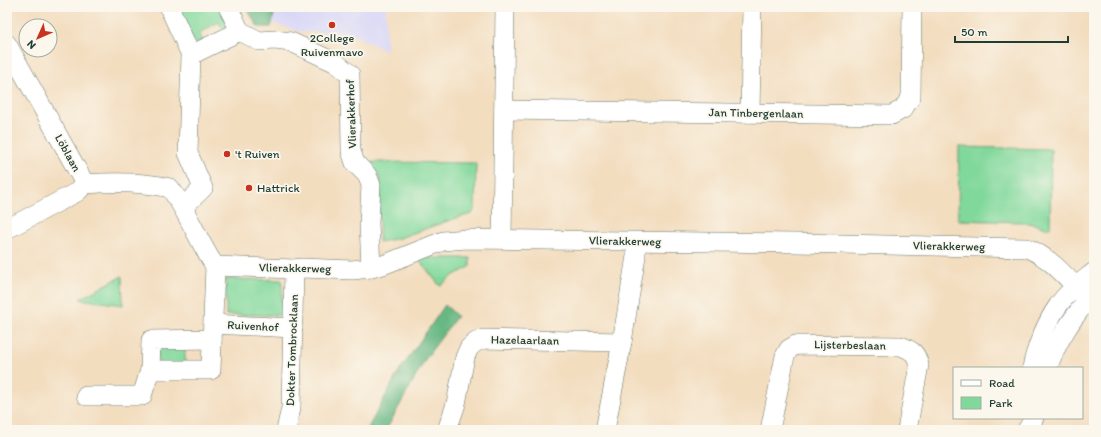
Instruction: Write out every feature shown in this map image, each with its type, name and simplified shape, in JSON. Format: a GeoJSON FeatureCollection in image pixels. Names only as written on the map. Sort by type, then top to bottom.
{"type":"FeatureCollection","features":[{"type":"Feature","properties":{"kind":"street"},"geometry":{"type":"LineString","coordinates":[[170,7],[191,55],[188,153],[203,188],[183,207]]}},
{"type":"Feature","properties":{"kind":"street"},"geometry":{"type":"LineString","coordinates":[[191,55],[240,31],[228,7]]}},
{"type":"Feature","properties":{"kind":"street"},"geometry":{"type":"LineString","coordinates":[[502,239],[505,7]]}},
{"type":"Feature","properties":{"kind":"street"},"geometry":{"type":"LineString","coordinates":[[750,113],[752,7]]}},
{"type":"Feature","properties":{"kind":"street","name":"Jan Tinbergenlaan"},"geometry":{"type":"LineString","coordinates":[[504,110],[892,115],[903,109],[910,97],[912,7]]}},
{"type":"Feature","properties":{"kind":"street","name":"Vlierakkerhof"},"geometry":{"type":"LineString","coordinates":[[240,31],[259,41],[275,40],[291,42],[336,63],[350,74],[351,151],[355,163],[367,175],[371,185],[369,223],[371,268]]}},
{"type":"Feature","properties":{"kind":"street","name":"Löblaan"},"geometry":{"type":"LineString","coordinates":[[7,44],[85,184],[77,192],[7,228]]}},
{"type":"Feature","properties":{"kind":"street"},"geometry":{"type":"LineString","coordinates":[[85,184],[154,184],[170,188],[183,207],[208,256],[215,266]]}},
{"type":"Feature","properties":{"kind":"street","name":"Vlierakkerweg"},"geometry":{"type":"LineString","coordinates":[[215,266],[352,270],[371,268],[383,265],[443,241],[466,239],[796,243],[1027,248],[1037,252],[1046,259],[1086,294]]}},
{"type":"Feature","properties":{"kind":"street"},"geometry":{"type":"LineString","coordinates":[[605,430],[622,342],[636,256],[636,242]]}},
{"type":"Feature","properties":{"kind":"street","name":"Ruivenhof"},"geometry":{"type":"LineString","coordinates":[[150,370],[211,370],[215,266]]}},
{"type":"Feature","properties":{"kind":"street","name":"Dokter Tombrocklaan"},"geometry":{"type":"LineString","coordinates":[[286,430],[291,408],[294,269]]}},
{"type":"Feature","properties":{"kind":"street"},"geometry":{"type":"LineString","coordinates":[[1048,367],[1058,344],[1074,318],[1086,294],[1094,272]]}},
{"type":"Feature","properties":{"kind":"street"},"geometry":{"type":"LineString","coordinates":[[1032,367],[1042,334],[1058,305],[1086,294]]}},
{"type":"Feature","properties":{"kind":"street","name":"Ruivenhof"},"geometry":{"type":"LineString","coordinates":[[86,396],[142,396],[150,370],[151,340],[212,332],[293,328]]}},
{"type":"Feature","properties":{"kind":"street","name":"Hazelaarlaan"},"geometry":{"type":"LineString","coordinates":[[447,430],[456,404],[466,357],[469,348],[476,342],[484,339],[622,342]]}},
{"type":"Feature","properties":{"kind":"street","name":"Lijsterbeslaan"},"geometry":{"type":"LineString","coordinates":[[770,430],[785,356],[789,349],[796,345],[901,346],[909,349],[916,356],[919,366],[907,430]]}},
{"type":"Feature","properties":{"kind":"street"},"geometry":{"type":"LineString","coordinates":[[1023,419],[1023,430]]}},
{"type":"Feature","properties":{"kind":"street"},"geometry":{"type":"LineString","coordinates":[[1028,430],[1034,419]]}},
{"type":"Feature","properties":{"kind":"shaded area","name":"2College Ruivenmavo"},"geometry":{"type":"Polygon","coordinates":[[[251,7],[386,7],[386,51],[348,32],[301,32],[257,18],[251,7]]]}},
{"type":"Feature","properties":{"kind":"green space"},"geometry":{"type":"Polygon","coordinates":[[[175,7],[222,7],[228,27],[224,32],[219,22],[199,33],[204,43],[197,43],[193,41],[175,7]]]}},
{"type":"Feature","properties":{"kind":"green space"},"geometry":{"type":"Polygon","coordinates":[[[246,7],[266,7],[275,10],[271,27],[258,27],[246,7]]]}},
{"type":"Feature","properties":{"kind":"green space"},"geometry":{"type":"Polygon","coordinates":[[[959,147],[1051,149],[1050,228],[1021,222],[958,220],[959,147]]]}},
{"type":"Feature","properties":{"kind":"green space"},"geometry":{"type":"Polygon","coordinates":[[[372,162],[476,163],[475,208],[472,214],[399,238],[379,242],[380,179],[372,167],[372,162]]]}},
{"type":"Feature","properties":{"kind":"green space"},"geometry":{"type":"Polygon","coordinates":[[[422,258],[470,258],[470,267],[454,275],[440,286],[420,261],[422,258]]]}},
{"type":"Feature","properties":{"kind":"green space"},"geometry":{"type":"Polygon","coordinates":[[[122,276],[123,305],[80,299],[122,276]]]}},
{"type":"Feature","properties":{"kind":"green space"},"geometry":{"type":"Polygon","coordinates":[[[226,279],[282,280],[282,315],[226,315],[226,279]]]}},
{"type":"Feature","properties":{"kind":"green space"},"geometry":{"type":"Polygon","coordinates":[[[445,305],[457,316],[426,358],[386,430],[367,430],[398,373],[445,305]]]}},
{"type":"Feature","properties":{"kind":"green space"},"geometry":{"type":"Polygon","coordinates":[[[158,345],[185,346],[185,367],[158,367],[158,345]]]}},
{"type":"Feature","properties":{"kind":"place","name":"2College Ruivenmavo"},"geometry":{"type":"Point","coordinates":[332,25]}},
{"type":"Feature","properties":{"kind":"place","name":"'t Ruiven"},"geometry":{"type":"Point","coordinates":[227,154]}},
{"type":"Feature","properties":{"kind":"place","name":"Hattrick"},"geometry":{"type":"Point","coordinates":[249,188]}}]}
